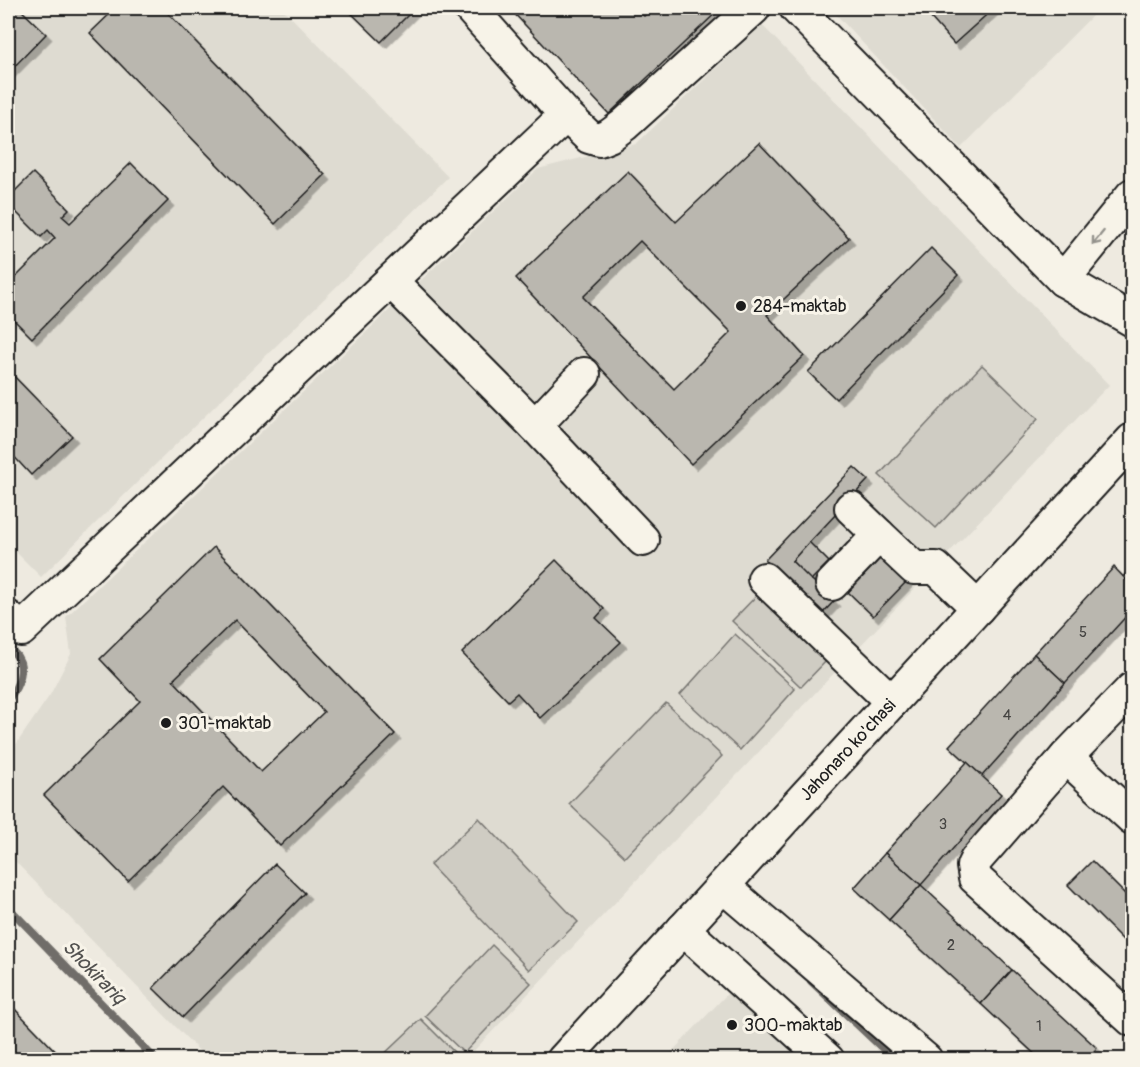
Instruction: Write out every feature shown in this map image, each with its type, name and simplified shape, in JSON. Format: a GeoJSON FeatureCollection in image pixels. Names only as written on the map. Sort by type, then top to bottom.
{"type":"FeatureCollection","features":[{"type":"Feature","properties":{"kind":"street"},"geometry":{"type":"LineString","coordinates":[[470,8],[566,115],[589,137],[599,140],[609,136],[754,8]]}},
{"type":"Feature","properties":{"kind":"street"},"geometry":{"type":"LineString","coordinates":[[796,8],[1063,280],[1132,320]]}},
{"type":"Feature","properties":{"kind":"street"},"geometry":{"type":"LineString","coordinates":[[12,630],[391,281],[566,115]]}},
{"type":"Feature","properties":{"kind":"street"},"geometry":{"type":"LineString","coordinates":[[1063,280],[1132,195]]}},
{"type":"Feature","properties":{"kind":"street"},"geometry":{"type":"LineString","coordinates":[[391,281],[535,426],[643,540]]}},
{"type":"Feature","properties":{"kind":"street"},"geometry":{"type":"LineString","coordinates":[[535,426],[584,374]]}},
{"type":"Feature","properties":{"kind":"street","name":"Jahonaro ko'chasi"},"geometry":{"type":"LineString","coordinates":[[564,1059],[1132,440]]}},
{"type":"Feature","properties":{"kind":"street"},"geometry":{"type":"LineString","coordinates":[[851,508],[914,568],[936,568],[978,608]]}},
{"type":"Feature","properties":{"kind":"street"},"geometry":{"type":"LineString","coordinates":[[832,584],[879,535]]}},
{"type":"Feature","properties":{"kind":"street"},"geometry":{"type":"LineString","coordinates":[[764,579],[892,702]]}},
{"type":"Feature","properties":{"kind":"street"},"geometry":{"type":"LineString","coordinates":[[1132,689],[1066,757],[973,866],[975,878],[1132,1020]]}},
{"type":"Feature","properties":{"kind":"street"},"geometry":{"type":"LineString","coordinates":[[1066,757],[1132,818]]}},
{"type":"Feature","properties":{"kind":"street"},"geometry":{"type":"LineString","coordinates":[[723,886],[926,1059]]}},
{"type":"Feature","properties":{"kind":"street"},"geometry":{"type":"LineString","coordinates":[[683,929],[828,1059]]}},
{"type":"Feature","properties":{"kind":"shaded area"},"geometry":{"type":"Polygon","coordinates":[[[8,8],[282,8],[448,177],[41,577],[8,544],[8,8]]]}},
{"type":"Feature","properties":{"kind":"shaded area"},"geometry":{"type":"Polygon","coordinates":[[[830,8],[1100,8],[961,148],[830,8]]]}},
{"type":"Feature","properties":{"kind":"shaded area"},"geometry":{"type":"Polygon","coordinates":[[[762,25],[1109,385],[466,1059],[207,1059],[8,854],[8,756],[50,695],[71,654],[66,617],[538,169],[636,144],[762,25]]]}},
{"type":"Feature","properties":{"kind":"shaded area"},"geometry":{"type":"Polygon","coordinates":[[[982,365],[1038,419],[936,528],[879,475],[982,365]]]}},
{"type":"Feature","properties":{"kind":"shaded area"},"geometry":{"type":"Polygon","coordinates":[[[760,592],[828,659],[801,687],[732,621],[760,592]]]}},
{"type":"Feature","properties":{"kind":"shaded area"},"geometry":{"type":"Polygon","coordinates":[[[735,634],[795,689],[740,750],[680,695],[735,634]]]}},
{"type":"Feature","properties":{"kind":"shaded area"},"geometry":{"type":"Polygon","coordinates":[[[666,703],[722,756],[625,857],[569,804],[666,703]]]}},
{"type":"Feature","properties":{"kind":"shaded area"},"geometry":{"type":"Polygon","coordinates":[[[479,818],[578,922],[529,970],[430,865],[479,818]]]}},
{"type":"Feature","properties":{"kind":"shaded area"},"geometry":{"type":"Polygon","coordinates":[[[492,945],[531,983],[464,1053],[425,1016],[492,945]]]}},
{"type":"Feature","properties":{"kind":"shaded area","name":"300-maktab"},"geometry":{"type":"Polygon","coordinates":[[[730,991],[805,1060],[664,1060],[730,991]]]}},
{"type":"Feature","properties":{"kind":"shaded area"},"geometry":{"type":"Polygon","coordinates":[[[421,1019],[461,1059],[379,1059],[421,1019]]]}},
{"type":"Feature","properties":{"kind":"building"},"geometry":{"type":"Polygon","coordinates":[[[8,8],[19,8],[46,34],[8,73],[8,8]]]}},
{"type":"Feature","properties":{"kind":"building"},"geometry":{"type":"Polygon","coordinates":[[[116,8],[163,8],[325,175],[275,224],[90,33],[116,8]]]}},
{"type":"Feature","properties":{"kind":"building"},"geometry":{"type":"Polygon","coordinates":[[[346,8],[415,8],[381,42],[346,8]]]}},
{"type":"Feature","properties":{"kind":"building"},"geometry":{"type":"Polygon","coordinates":[[[509,8],[636,8],[644,16],[653,8],[721,8],[609,114],[509,8]]]}},
{"type":"Feature","properties":{"kind":"building"},"geometry":{"type":"Polygon","coordinates":[[[922,8],[994,8],[954,44],[922,8]]]}},
{"type":"Feature","properties":{"kind":"building","name":"284-maktab"},"geometry":{"type":"Polygon","coordinates":[[[759,143],[849,238],[767,315],[804,356],[691,464],[516,278],[628,171],[676,222],[759,143]],[[640,241],[583,297],[674,389],[731,332],[640,241]]]}},
{"type":"Feature","properties":{"kind":"building"},"geometry":{"type":"Polygon","coordinates":[[[131,163],[168,201],[32,338],[8,314],[8,285],[55,238],[48,230],[41,237],[8,204],[8,198],[33,173],[69,209],[62,216],[70,223],[131,163]]]}},
{"type":"Feature","properties":{"kind":"building"},"geometry":{"type":"Polygon","coordinates":[[[931,248],[958,275],[836,399],[808,372],[931,248]]]}},
{"type":"Feature","properties":{"kind":"building"},"geometry":{"type":"Polygon","coordinates":[[[8,370],[72,436],[31,475],[8,450],[8,370]]]}},
{"type":"Feature","properties":{"kind":"building"},"geometry":{"type":"Polygon","coordinates":[[[854,467],[868,480],[792,561],[834,601],[821,615],[765,560],[854,467]]]}},
{"type":"Feature","properties":{"kind":"building"},"geometry":{"type":"Polygon","coordinates":[[[809,542],[829,562],[811,580],[792,561],[809,542]]]}},
{"type":"Feature","properties":{"kind":"building","name":"301-maktab"},"geometry":{"type":"Polygon","coordinates":[[[214,547],[395,734],[280,846],[223,787],[128,881],[44,795],[140,701],[100,659],[214,547]],[[235,620],[173,680],[261,772],[324,712],[235,620]]]}},
{"type":"Feature","properties":{"kind":"building"},"geometry":{"type":"Polygon","coordinates":[[[882,556],[907,581],[873,616],[848,592],[882,556]]]}},
{"type":"Feature","properties":{"kind":"building"},"geometry":{"type":"Polygon","coordinates":[[[556,560],[604,609],[596,618],[621,642],[540,718],[517,693],[508,701],[462,653],[556,560]]]}},
{"type":"Feature","properties":{"kind":"building"},"geometry":{"type":"Polygon","coordinates":[[[1132,566],[1132,586],[1123,577],[1132,566]]]}},
{"type":"Feature","properties":{"kind":"building"},"geometry":{"type":"Polygon","coordinates":[[[1114,567],[1132,586],[1132,610],[1065,683],[1034,654],[1114,567]]]}},
{"type":"Feature","properties":{"kind":"building"},"geometry":{"type":"Polygon","coordinates":[[[1034,654],[1065,683],[982,776],[949,746],[1034,654]]]}},
{"type":"Feature","properties":{"kind":"building"},"geometry":{"type":"Polygon","coordinates":[[[967,762],[1001,794],[921,885],[885,853],[967,762]]]}},
{"type":"Feature","properties":{"kind":"building"},"geometry":{"type":"Polygon","coordinates":[[[885,853],[921,885],[889,920],[854,888],[885,853]]]}},
{"type":"Feature","properties":{"kind":"building"},"geometry":{"type":"Polygon","coordinates":[[[1092,861],[1132,901],[1132,949],[1068,885],[1092,861]]]}},
{"type":"Feature","properties":{"kind":"building"},"geometry":{"type":"Polygon","coordinates":[[[275,864],[305,893],[183,1017],[153,988],[275,864]]]}},
{"type":"Feature","properties":{"kind":"building"},"geometry":{"type":"Polygon","coordinates":[[[921,885],[1012,970],[981,1004],[889,920],[921,885]]]}},
{"type":"Feature","properties":{"kind":"building"},"geometry":{"type":"Polygon","coordinates":[[[1012,970],[1097,1048],[1086,1060],[1041,1060],[981,1004],[1012,970]]]}},
{"type":"Feature","properties":{"kind":"building"},"geometry":{"type":"Polygon","coordinates":[[[8,1002],[64,1060],[8,1060],[8,1002]]]}},
{"type":"Feature","properties":{"kind":"waterway","name":"Shokirariq"},"geometry":{"type":"LineString","coordinates":[[8,647],[17,657],[21,668],[17,685],[8,700]]}},
{"type":"Feature","properties":{"kind":"waterway","name":"Shokirariq"},"geometry":{"type":"LineString","coordinates":[[8,907],[156,1060]]}},
{"type":"Feature","properties":{"kind":"waterway","name":"Shokirariq"},"geometry":{"type":"LineString","coordinates":[[811,981],[895,1060]]}},
{"type":"Feature","properties":{"kind":"place","name":"284-maktab"},"geometry":{"type":"Point","coordinates":[741,306]}},
{"type":"Feature","properties":{"kind":"place","name":"301-maktab"},"geometry":{"type":"Point","coordinates":[166,723]}},
{"type":"Feature","properties":{"kind":"place","name":"300-maktab"},"geometry":{"type":"Point","coordinates":[732,1025]}}]}
